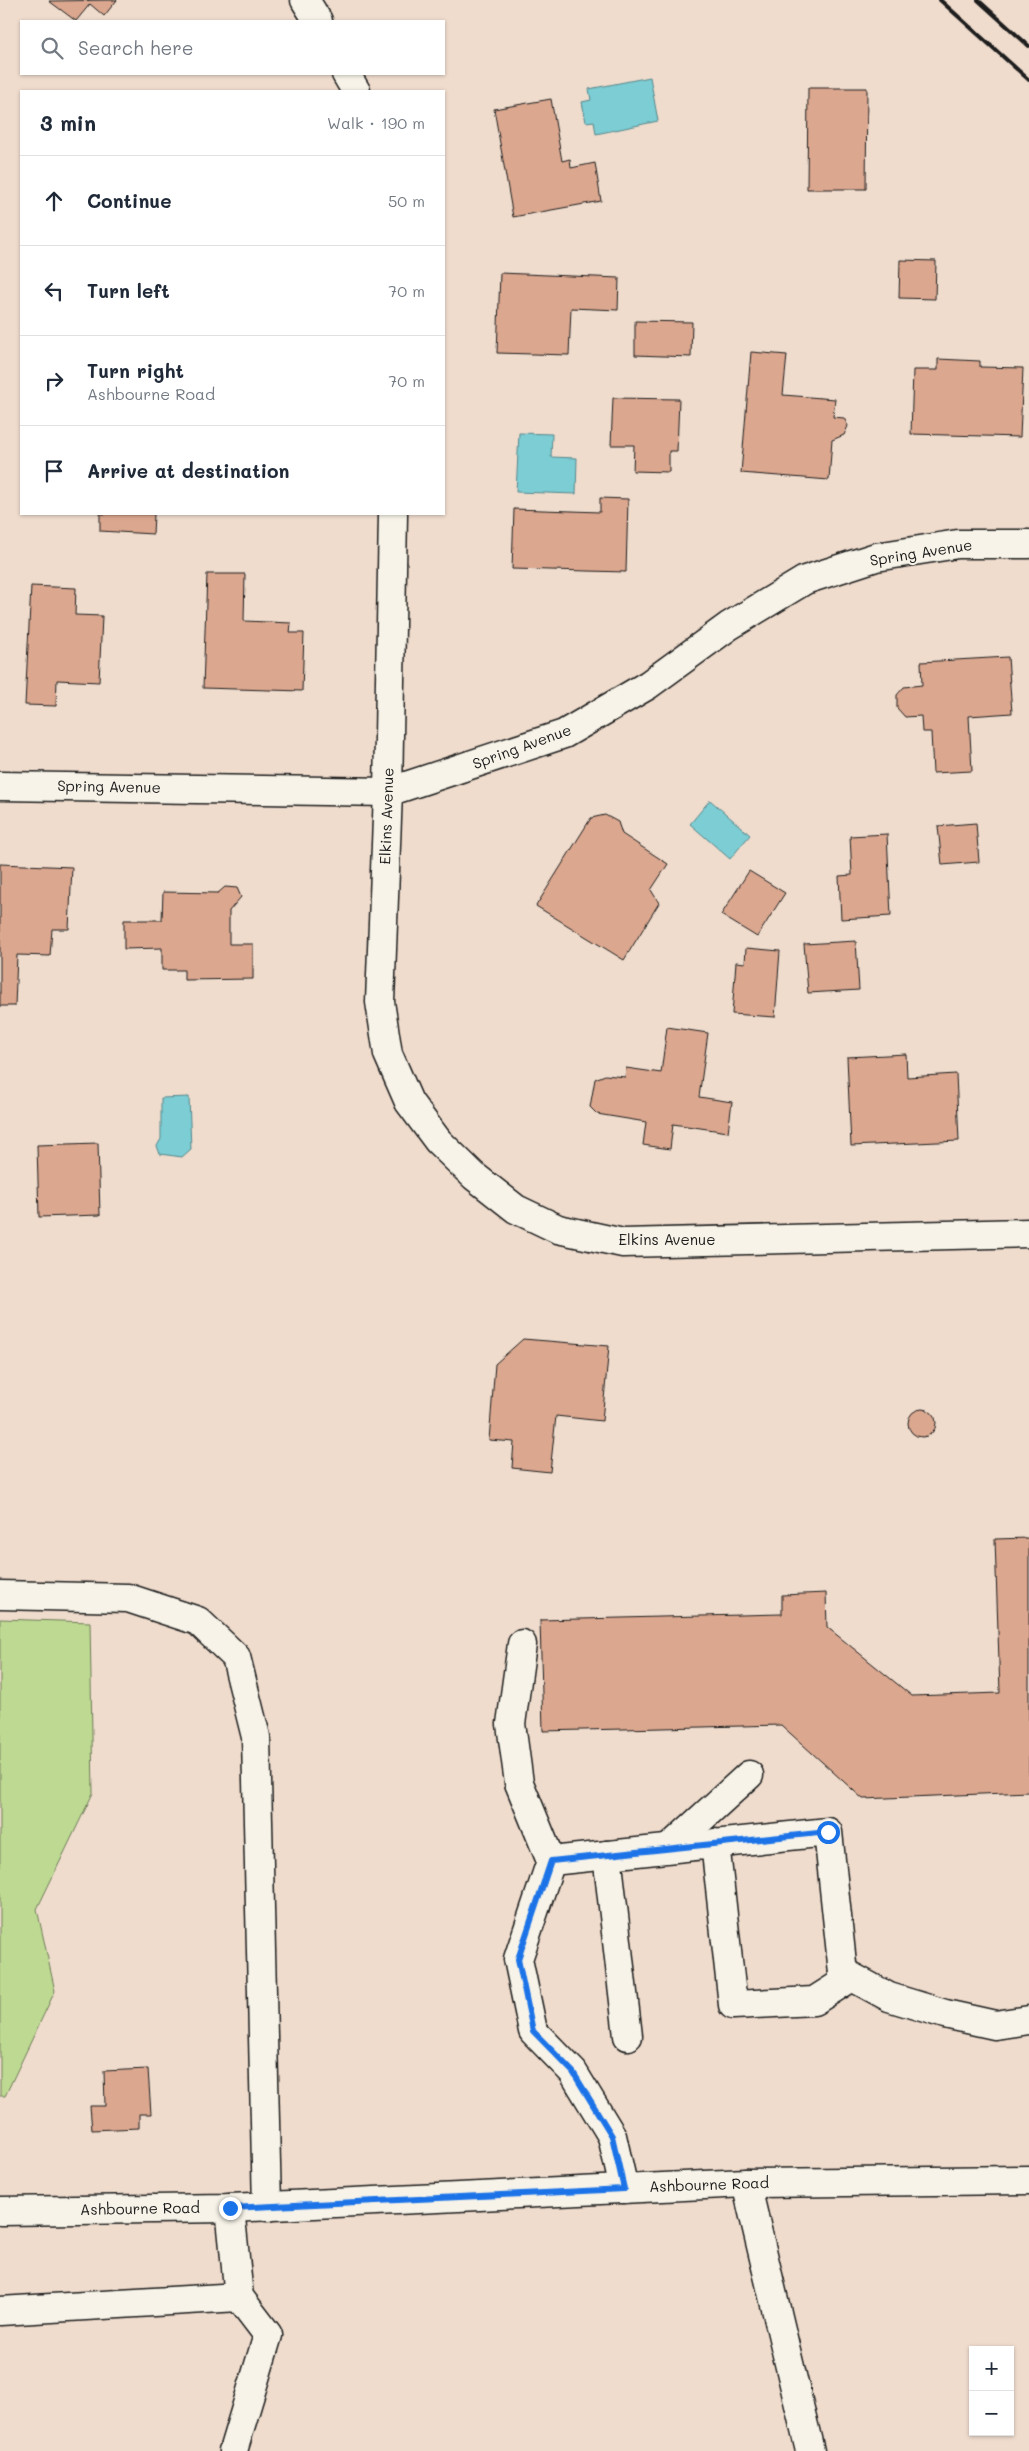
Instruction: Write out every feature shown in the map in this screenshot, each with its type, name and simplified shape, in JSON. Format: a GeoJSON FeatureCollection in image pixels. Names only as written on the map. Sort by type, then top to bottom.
{"type":"FeatureCollection","features":[{"type":"Feature","properties":{"kind":"street"},"geometry":{"type":"LineString","coordinates":[[305,0],[317,20]]}},
{"type":"Feature","properties":{"kind":"street"},"geometry":{"type":"LineString","coordinates":[[347,75],[355,90]]}},
{"type":"Feature","properties":{"kind":"street","name":"Elkins Avenue"},"geometry":{"type":"LineString","coordinates":[[393,515],[388,792],[380,1002],[388,1054],[409,1102],[438,1141],[474,1176],[516,1209],[558,1230],[624,1243],[1029,1233]]}},
{"type":"Feature","properties":{"kind":"street","name":"Spring Avenue"},"geometry":{"type":"LineString","coordinates":[[0,786],[388,792],[564,734],[648,684],[729,626],[804,580],[876,557],[958,544],[1029,544]]}},
{"type":"Feature","properties":{"kind":"street"},"geometry":{"type":"LineString","coordinates":[[0,1595],[128,1598],[198,1621],[236,1657],[256,1737],[267,2206]]}},
{"type":"Feature","properties":{"kind":"street"},"geometry":{"type":"LineString","coordinates":[[522,1644],[511,1724],[519,1783],[551,1861],[518,1959],[533,2031],[573,2072],[612,2136],[624,2189]]}},
{"type":"Feature","properties":{"kind":"street"},"geometry":{"type":"LineString","coordinates":[[669,1848],[749,1775]]}},
{"type":"Feature","properties":{"kind":"street"},"geometry":{"type":"LineString","coordinates":[[551,1861],[828,1832],[844,1982],[814,2001],[733,2005],[715,1844]]}},
{"type":"Feature","properties":{"kind":"street"},"geometry":{"type":"LineString","coordinates":[[607,1855],[628,2036]]}},
{"type":"Feature","properties":{"kind":"street"},"geometry":{"type":"LineString","coordinates":[[843,1972],[889,1997],[945,2014],[995,2024],[1029,2020]]}},
{"type":"Feature","properties":{"kind":"street","name":"Ashbourne Road"},"geometry":{"type":"LineString","coordinates":[[0,2211],[230,2208],[746,2183],[1029,2180]]}},
{"type":"Feature","properties":{"kind":"street"},"geometry":{"type":"LineString","coordinates":[[746,2183],[810,2451]]}},
{"type":"Feature","properties":{"kind":"street"},"geometry":{"type":"LineString","coordinates":[[230,2208],[239,2297],[268,2335],[233,2451]]}},
{"type":"Feature","properties":{"kind":"street"},"geometry":{"type":"LineString","coordinates":[[0,2311],[239,2297]]}},
{"type":"Feature","properties":{"kind":"green space"},"geometry":{"type":"Polygon","coordinates":[[[0,1619],[90,1622],[93,1793],[37,1909],[55,1991],[5,2096],[0,2096],[0,1619]]]}},
{"type":"Feature","properties":{"kind":"water"},"geometry":{"type":"Polygon","coordinates":[[[650,77],[658,121],[596,134],[594,121],[586,122],[582,102],[591,100],[589,89],[650,77]]]}},
{"type":"Feature","properties":{"kind":"water"},"geometry":{"type":"Polygon","coordinates":[[[519,433],[552,434],[551,457],[577,458],[576,494],[516,492],[519,433]]]}},
{"type":"Feature","properties":{"kind":"water"},"geometry":{"type":"Polygon","coordinates":[[[710,800],[750,835],[730,859],[690,824],[710,800]]]}},
{"type":"Feature","properties":{"kind":"water"},"geometry":{"type":"Polygon","coordinates":[[[189,1097],[191,1149],[182,1157],[160,1154],[157,1146],[161,1139],[161,1098],[189,1097]]]}},
{"type":"Feature","properties":{"kind":"building"},"geometry":{"type":"Polygon","coordinates":[[[117,0],[104,16],[90,4],[77,20],[49,1],[117,0]]]}},
{"type":"Feature","properties":{"kind":"building"},"geometry":{"type":"Polygon","coordinates":[[[808,88],[867,88],[866,189],[807,189],[808,88]]]}},
{"type":"Feature","properties":{"kind":"building"},"geometry":{"type":"Polygon","coordinates":[[[551,99],[562,161],[570,159],[571,168],[595,163],[601,201],[513,217],[494,109],[551,99]]]}},
{"type":"Feature","properties":{"kind":"building"},"geometry":{"type":"Polygon","coordinates":[[[900,260],[936,261],[935,299],[899,298],[900,260]]]}},
{"type":"Feature","properties":{"kind":"building"},"geometry":{"type":"Polygon","coordinates":[[[500,273],[619,278],[618,310],[571,308],[569,355],[497,353],[500,273]]]}},
{"type":"Feature","properties":{"kind":"building"},"geometry":{"type":"Polygon","coordinates":[[[635,321],[692,322],[691,357],[635,355],[635,321]]]}},
{"type":"Feature","properties":{"kind":"building"},"geometry":{"type":"Polygon","coordinates":[[[751,352],[787,355],[783,395],[835,399],[833,417],[844,418],[848,426],[844,435],[832,440],[829,480],[741,473],[751,352]]]}},
{"type":"Feature","properties":{"kind":"building"},"geometry":{"type":"Polygon","coordinates":[[[938,359],[980,361],[980,367],[1023,368],[1020,437],[911,434],[913,370],[938,370],[938,359]]]}},
{"type":"Feature","properties":{"kind":"building"},"geometry":{"type":"Polygon","coordinates":[[[613,398],[679,399],[677,451],[669,451],[669,472],[633,471],[634,445],[611,445],[613,398]]]}},
{"type":"Feature","properties":{"kind":"building"},"geometry":{"type":"Polygon","coordinates":[[[600,498],[628,499],[626,572],[512,569],[514,509],[600,512],[600,498]]]}},
{"type":"Feature","properties":{"kind":"building"},"geometry":{"type":"Polygon","coordinates":[[[100,515],[154,515],[153,534],[100,531],[100,515]]]}},
{"type":"Feature","properties":{"kind":"building"},"geometry":{"type":"Polygon","coordinates":[[[207,574],[245,574],[244,621],[291,623],[290,633],[304,633],[302,691],[203,688],[207,574]]]}},
{"type":"Feature","properties":{"kind":"building"},"geometry":{"type":"Polygon","coordinates":[[[31,586],[76,588],[75,615],[102,616],[99,682],[57,680],[56,706],[25,705],[31,586]]]}},
{"type":"Feature","properties":{"kind":"building"},"geometry":{"type":"Polygon","coordinates":[[[1008,657],[1012,713],[969,716],[972,771],[933,773],[931,732],[922,732],[921,716],[905,717],[897,708],[897,695],[904,687],[922,685],[921,662],[1008,657]]]}},
{"type":"Feature","properties":{"kind":"building"},"geometry":{"type":"Polygon","coordinates":[[[605,815],[618,822],[622,834],[668,864],[651,890],[659,903],[624,960],[536,906],[591,818],[605,815]]]}},
{"type":"Feature","properties":{"kind":"building"},"geometry":{"type":"Polygon","coordinates":[[[976,823],[979,862],[942,865],[938,826],[976,823]]]}},
{"type":"Feature","properties":{"kind":"building"},"geometry":{"type":"Polygon","coordinates":[[[887,834],[891,916],[841,919],[839,876],[852,875],[850,836],[887,834]]]}},
{"type":"Feature","properties":{"kind":"building"},"geometry":{"type":"Polygon","coordinates":[[[0,864],[72,867],[69,929],[52,929],[50,956],[17,955],[15,1006],[0,1006],[0,864]]]}},
{"type":"Feature","properties":{"kind":"building"},"geometry":{"type":"Polygon","coordinates":[[[749,871],[785,893],[757,937],[721,915],[749,871]]]}},
{"type":"Feature","properties":{"kind":"building"},"geometry":{"type":"Polygon","coordinates":[[[225,887],[237,888],[241,897],[229,911],[229,944],[253,944],[253,979],[184,980],[184,970],[162,970],[162,948],[124,949],[124,920],[162,920],[163,892],[218,893],[225,887]]]}},
{"type":"Feature","properties":{"kind":"building"},"geometry":{"type":"Polygon","coordinates":[[[856,941],[859,990],[808,993],[804,944],[856,941]]]}},
{"type":"Feature","properties":{"kind":"building"},"geometry":{"type":"Polygon","coordinates":[[[746,948],[780,951],[775,1017],[732,1014],[736,962],[745,963],[746,948]]]}},
{"type":"Feature","properties":{"kind":"building"},"geometry":{"type":"Polygon","coordinates":[[[667,1027],[708,1033],[699,1097],[732,1102],[728,1132],[673,1124],[670,1149],[643,1145],[646,1122],[597,1114],[590,1107],[595,1079],[605,1075],[625,1077],[626,1068],[661,1073],[667,1027]]]}},
{"type":"Feature","properties":{"kind":"building"},"geometry":{"type":"Polygon","coordinates":[[[906,1054],[907,1077],[956,1074],[959,1141],[851,1146],[847,1057],[906,1054]]]}},
{"type":"Feature","properties":{"kind":"building"},"geometry":{"type":"Polygon","coordinates":[[[98,1143],[100,1215],[39,1217],[37,1145],[98,1143]]]}},
{"type":"Feature","properties":{"kind":"building"},"geometry":{"type":"Polygon","coordinates":[[[523,1339],[609,1346],[602,1421],[556,1416],[550,1472],[512,1468],[514,1442],[489,1440],[495,1364],[523,1339]]]}},
{"type":"Feature","properties":{"kind":"building"},"geometry":{"type":"Polygon","coordinates":[[[922,1409],[932,1413],[936,1423],[932,1433],[922,1437],[912,1433],[908,1423],[912,1413],[922,1409]]]}},
{"type":"Feature","properties":{"kind":"building"},"geometry":{"type":"Polygon","coordinates":[[[1029,1538],[1029,1792],[863,1799],[781,1725],[543,1731],[540,1620],[782,1614],[782,1595],[826,1593],[827,1627],[912,1696],[1000,1693],[995,1539],[1029,1538]]]}},
{"type":"Feature","properties":{"kind":"building"},"geometry":{"type":"Polygon","coordinates":[[[148,2069],[151,2114],[139,2114],[139,2128],[92,2130],[90,2106],[105,2106],[104,2071],[148,2069]]]}},
{"type":"Feature","properties":{"kind":"railway"},"geometry":{"type":"LineString","coordinates":[[940,0],[1029,80]]}},
{"type":"Feature","properties":{"kind":"railway"},"geometry":{"type":"LineString","coordinates":[[978,0],[1029,46]]}},
{"type":"Feature","properties":{"kind":"route"},"geometry":{"type":"LineString","coordinates":[[230,2208],[624,2189],[612,2136],[573,2072],[533,2031],[518,1959],[551,1861],[828,1832]]}}]}
